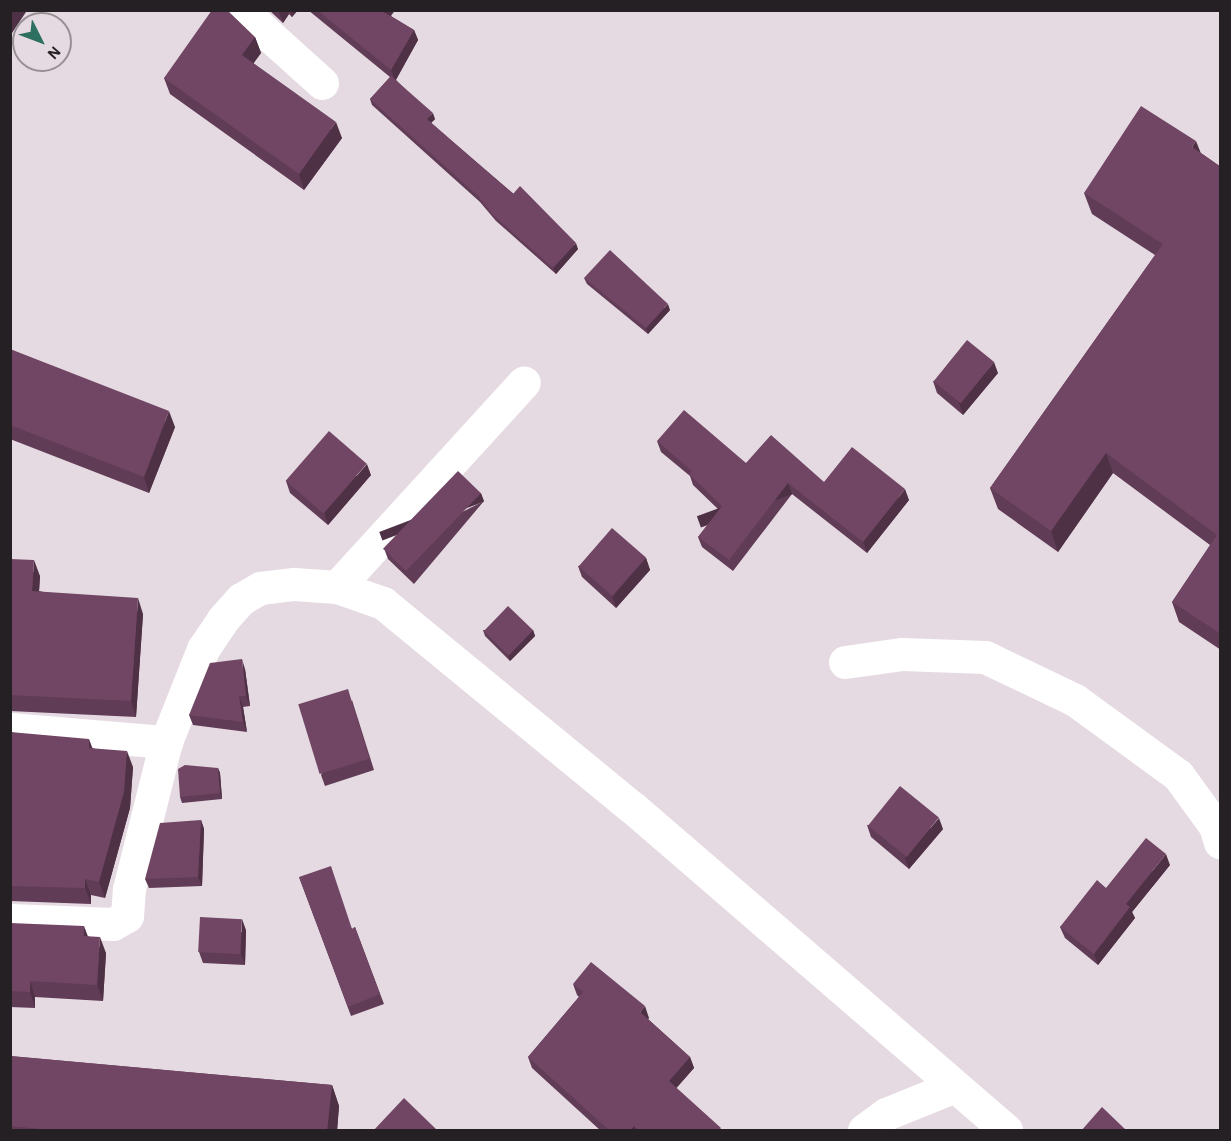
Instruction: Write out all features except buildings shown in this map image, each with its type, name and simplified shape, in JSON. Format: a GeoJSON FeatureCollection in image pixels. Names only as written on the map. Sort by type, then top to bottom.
{"type":"FeatureCollection","features":[{"type":"Feature","properties":{"kind":"street"},"geometry":{"type":"LineString","coordinates":[[241,10],[322,83]]}},
{"type":"Feature","properties":{"kind":"street"},"geometry":{"type":"LineString","coordinates":[[337,587],[524,382]]}},
{"type":"Feature","properties":{"kind":"street"},"geometry":{"type":"LineString","coordinates":[[10,920],[113,924],[127,915],[129,889],[166,742],[203,649],[241,599],[271,587],[337,587],[383,603],[392,610],[633,808],[1006,1131]]}},
{"type":"Feature","properties":{"kind":"street"},"geometry":{"type":"LineString","coordinates":[[845,662],[902,654],[985,657],[1076,700],[1178,775],[1215,826],[1221,842]]}},
{"type":"Feature","properties":{"kind":"street"},"geometry":{"type":"LineString","coordinates":[[10,729],[166,742]]}},
{"type":"Feature","properties":{"kind":"street"},"geometry":{"type":"LineString","coordinates":[[864,1131],[886,1114],[955,1086]]}}]}
